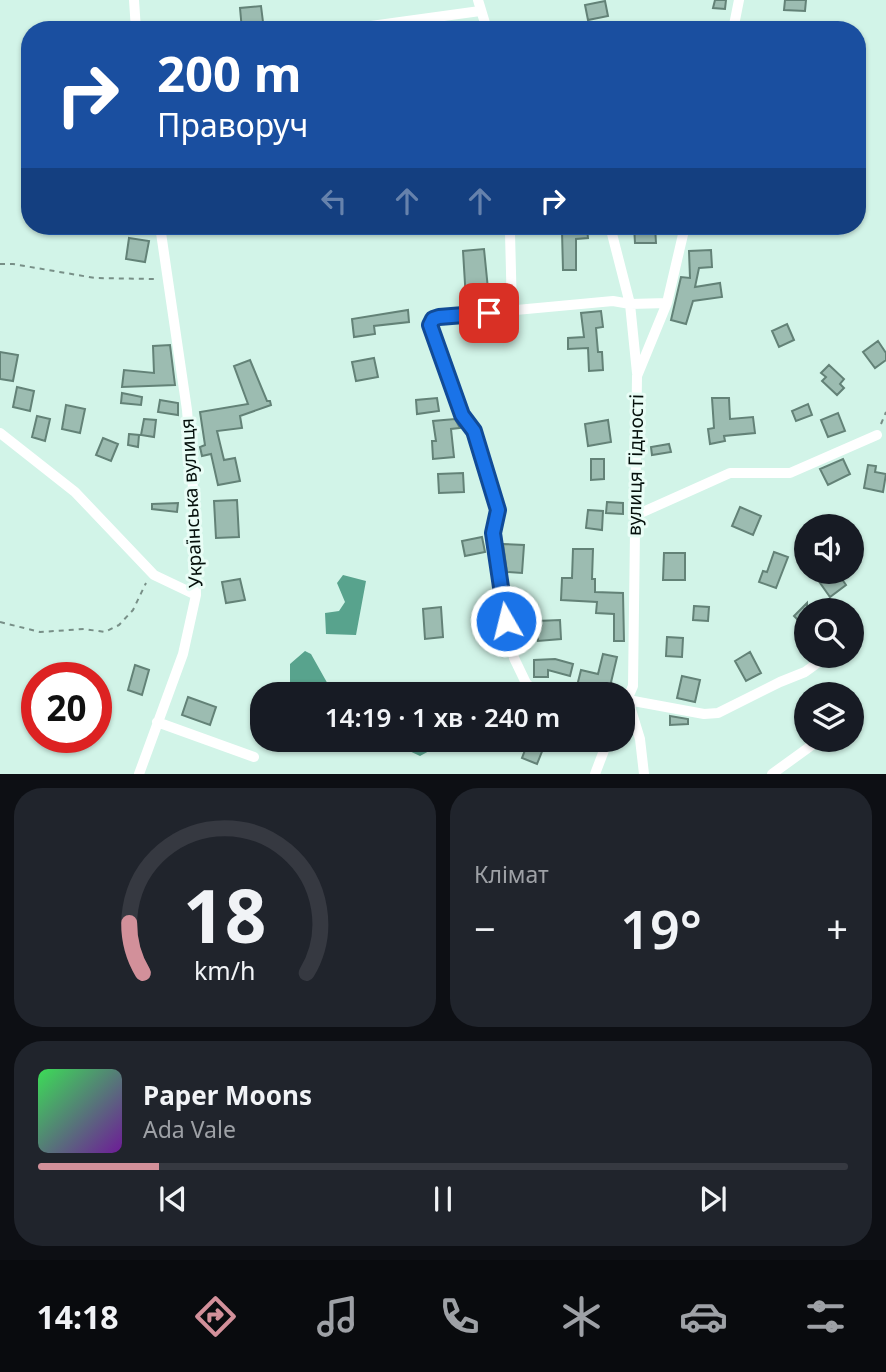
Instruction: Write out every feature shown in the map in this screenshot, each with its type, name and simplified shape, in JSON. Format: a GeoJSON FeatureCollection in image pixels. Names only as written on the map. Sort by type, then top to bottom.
{"type":"FeatureCollection","features":[{"type":"Feature","properties":{"kind":"street"},"geometry":{"type":"LineString","coordinates":[[134,0],[135,21]]}},
{"type":"Feature","properties":{"kind":"street"},"geometry":{"type":"LineString","coordinates":[[735,21],[739,0]]}},
{"type":"Feature","properties":{"kind":"street"},"geometry":{"type":"LineString","coordinates":[[391,21],[479,5]]}},
{"type":"Feature","properties":{"kind":"street","name":"Українська вулиця"},"geometry":{"type":"LineString","coordinates":[[139,774],[183,654],[196,595],[195,514],[187,410],[161,235]]}},
{"type":"Feature","properties":{"kind":"street"},"geometry":{"type":"LineString","coordinates":[[510,235],[512,311]]}},
{"type":"Feature","properties":{"kind":"street"},"geometry":{"type":"LineString","coordinates":[[612,235],[630,304],[637,376]]}},
{"type":"Feature","properties":{"kind":"street","name":"вулиця Гідності"},"geometry":{"type":"LineString","coordinates":[[633,682],[637,376],[667,303],[683,235]]}},
{"type":"Feature","properties":{"kind":"street"},"geometry":{"type":"LineString","coordinates":[[526,682],[514,658],[509,639],[493,533],[498,510],[474,431],[462,415],[430,325],[433,319],[439,317],[613,301],[630,304],[667,303]]}},
{"type":"Feature","properties":{"kind":"street"},"geometry":{"type":"LineString","coordinates":[[0,433],[75,492],[154,575],[196,595]]}},
{"type":"Feature","properties":{"kind":"street"},"geometry":{"type":"LineString","coordinates":[[634,516],[730,474],[790,472],[877,435]]}},
{"type":"Feature","properties":{"kind":"street"},"geometry":{"type":"LineString","coordinates":[[635,706],[704,715],[718,713],[811,668]]}},
{"type":"Feature","properties":{"kind":"street"},"geometry":{"type":"LineString","coordinates":[[157,722],[254,757]]}},
{"type":"Feature","properties":{"kind":"street"},"geometry":{"type":"LineString","coordinates":[[635,728],[640,739],[644,774]]}},
{"type":"Feature","properties":{"kind":"street"},"geometry":{"type":"LineString","coordinates":[[594,774],[603,752]]}},
{"type":"Feature","properties":{"kind":"street"},"geometry":{"type":"LineString","coordinates":[[772,774],[802,752]]}},
{"type":"Feature","properties":{"kind":"path"},"geometry":{"type":"LineString","coordinates":[[0,264],[95,278],[167,279]]}},
{"type":"Feature","properties":{"kind":"path"},"geometry":{"type":"LineString","coordinates":[[877,435],[886,412]]}},
{"type":"Feature","properties":{"kind":"path"},"geometry":{"type":"LineString","coordinates":[[0,622],[40,632],[84,629],[105,632],[119,625],[133,610],[144,584],[154,575]]}},
{"type":"Feature","properties":{"kind":"shaded area"},"geometry":{"type":"Polygon","coordinates":[[[343,575],[366,581],[356,635],[326,634],[325,613],[339,611],[345,602],[337,583],[343,575]]]}},
{"type":"Feature","properties":{"kind":"shaded area"},"geometry":{"type":"Polygon","coordinates":[[[305,651],[311,654],[327,682],[290,682],[290,664],[305,651]]]}},
{"type":"Feature","properties":{"kind":"shaded area"},"geometry":{"type":"Polygon","coordinates":[[[412,752],[427,752],[420,756],[412,752]]]}},
{"type":"Feature","properties":{"kind":"building"},"geometry":{"type":"Polygon","coordinates":[[[715,0],[726,0],[725,9],[713,8],[715,0]]]}},
{"type":"Feature","properties":{"kind":"building"},"geometry":{"type":"Polygon","coordinates":[[[785,0],[806,0],[805,11],[784,10],[785,0]]]}},
{"type":"Feature","properties":{"kind":"building"},"geometry":{"type":"Polygon","coordinates":[[[605,1],[608,16],[588,20],[585,5],[605,1]]]}},
{"type":"Feature","properties":{"kind":"building"},"geometry":{"type":"Polygon","coordinates":[[[261,6],[263,21],[241,21],[240,8],[261,6]]]}},
{"type":"Feature","properties":{"kind":"building"},"geometry":{"type":"Polygon","coordinates":[[[562,235],[588,235],[588,238],[576,239],[576,270],[563,270],[562,235]]]}},
{"type":"Feature","properties":{"kind":"building"},"geometry":{"type":"Polygon","coordinates":[[[635,235],[656,235],[656,243],[635,243],[635,235]]]}},
{"type":"Feature","properties":{"kind":"building"},"geometry":{"type":"Polygon","coordinates":[[[129,238],[149,241],[145,262],[126,259],[129,238]]]}},
{"type":"Feature","properties":{"kind":"building"},"geometry":{"type":"Polygon","coordinates":[[[484,249],[489,299],[466,300],[463,251],[484,249]]]}},
{"type":"Feature","properties":{"kind":"building"},"geometry":{"type":"Polygon","coordinates":[[[711,250],[712,267],[699,268],[695,287],[720,283],[722,297],[693,301],[686,324],[671,320],[681,277],[690,278],[689,251],[711,250]]]}},
{"type":"Feature","properties":{"kind":"building"},"geometry":{"type":"Polygon","coordinates":[[[408,310],[409,322],[374,326],[375,334],[354,337],[352,319],[408,310]]]}},
{"type":"Feature","properties":{"kind":"building"},"geometry":{"type":"Polygon","coordinates":[[[601,311],[603,327],[596,328],[603,370],[589,371],[588,348],[568,349],[568,338],[584,337],[581,313],[601,311]]]}},
{"type":"Feature","properties":{"kind":"building"},"geometry":{"type":"Polygon","coordinates":[[[787,324],[794,340],[779,347],[772,331],[787,324]]]}},
{"type":"Feature","properties":{"kind":"building"},"geometry":{"type":"Polygon","coordinates":[[[878,341],[886,353],[886,360],[875,368],[863,352],[878,341]]]}},
{"type":"Feature","properties":{"kind":"building"},"geometry":{"type":"Polygon","coordinates":[[[170,345],[175,385],[122,387],[124,370],[154,373],[153,346],[170,345]]]}},
{"type":"Feature","properties":{"kind":"building"},"geometry":{"type":"Polygon","coordinates":[[[0,352],[18,355],[13,381],[0,379],[0,352]]]}},
{"type":"Feature","properties":{"kind":"building"},"geometry":{"type":"Polygon","coordinates":[[[374,358],[378,377],[356,381],[352,362],[374,358]]]}},
{"type":"Feature","properties":{"kind":"building"},"geometry":{"type":"Polygon","coordinates":[[[250,360],[271,405],[240,416],[242,428],[217,431],[224,460],[235,458],[240,481],[218,485],[211,454],[202,456],[200,447],[205,445],[200,412],[248,404],[234,366],[250,360]]]}},
{"type":"Feature","properties":{"kind":"building"},"geometry":{"type":"Polygon","coordinates":[[[829,365],[844,379],[840,384],[844,388],[837,395],[822,381],[826,377],[821,373],[829,365]]]}},
{"type":"Feature","properties":{"kind":"building"},"geometry":{"type":"Polygon","coordinates":[[[17,387],[34,391],[30,411],[13,407],[17,387]]]}},
{"type":"Feature","properties":{"kind":"building"},"geometry":{"type":"Polygon","coordinates":[[[122,393],[142,397],[141,405],[121,403],[122,393]]]}},
{"type":"Feature","properties":{"kind":"building"},"geometry":{"type":"Polygon","coordinates":[[[437,398],[439,411],[417,414],[416,400],[437,398]]]}},
{"type":"Feature","properties":{"kind":"building"},"geometry":{"type":"Polygon","coordinates":[[[712,398],[729,398],[730,419],[753,417],[755,433],[724,436],[725,441],[710,444],[708,429],[714,428],[712,398]]]}},
{"type":"Feature","properties":{"kind":"building"},"geometry":{"type":"Polygon","coordinates":[[[160,400],[178,403],[178,415],[158,412],[160,400]]]}},
{"type":"Feature","properties":{"kind":"building"},"geometry":{"type":"Polygon","coordinates":[[[808,404],[812,415],[796,421],[792,411],[808,404]]]}},
{"type":"Feature","properties":{"kind":"building"},"geometry":{"type":"Polygon","coordinates":[[[66,405],[85,409],[80,433],[62,429],[66,405]]]}},
{"type":"Feature","properties":{"kind":"building"},"geometry":{"type":"Polygon","coordinates":[[[838,413],[845,431],[828,437],[821,420],[838,413]]]}},
{"type":"Feature","properties":{"kind":"building"},"geometry":{"type":"Polygon","coordinates":[[[37,416],[50,419],[45,441],[32,437],[37,416]]]}},
{"type":"Feature","properties":{"kind":"building"},"geometry":{"type":"Polygon","coordinates":[[[144,419],[156,420],[154,437],[141,435],[144,419]]]}},
{"type":"Feature","properties":{"kind":"building"},"geometry":{"type":"Polygon","coordinates":[[[455,419],[460,428],[451,429],[454,457],[433,459],[432,441],[436,441],[433,421],[455,419]]]}},
{"type":"Feature","properties":{"kind":"building"},"geometry":{"type":"Polygon","coordinates":[[[608,420],[611,442],[588,446],[585,424],[608,420]]]}},
{"type":"Feature","properties":{"kind":"building"},"geometry":{"type":"Polygon","coordinates":[[[129,434],[139,435],[138,447],[128,445],[129,434]]]}},
{"type":"Feature","properties":{"kind":"building"},"geometry":{"type":"Polygon","coordinates":[[[103,438],[118,444],[111,461],[96,455],[103,438]]]}},
{"type":"Feature","properties":{"kind":"building"},"geometry":{"type":"Polygon","coordinates":[[[669,444],[671,452],[652,455],[651,447],[669,444]]]}},
{"type":"Feature","properties":{"kind":"building"},"geometry":{"type":"Polygon","coordinates":[[[591,459],[604,459],[604,479],[591,480],[591,459]]]}},
{"type":"Feature","properties":{"kind":"building"},"geometry":{"type":"Polygon","coordinates":[[[843,459],[850,474],[828,485],[820,469],[843,459]]]}},
{"type":"Feature","properties":{"kind":"building"},"geometry":{"type":"Polygon","coordinates":[[[868,465],[876,466],[875,472],[886,474],[883,492],[864,488],[868,465]]]}},
{"type":"Feature","properties":{"kind":"building"},"geometry":{"type":"Polygon","coordinates":[[[463,473],[464,492],[439,493],[438,474],[463,473]]]}},
{"type":"Feature","properties":{"kind":"building"},"geometry":{"type":"Polygon","coordinates":[[[237,500],[239,537],[216,538],[214,501],[237,500]]]}},
{"type":"Feature","properties":{"kind":"building"},"geometry":{"type":"Polygon","coordinates":[[[607,502],[623,503],[623,514],[606,513],[607,502]]]}},
{"type":"Feature","properties":{"kind":"building"},"geometry":{"type":"Polygon","coordinates":[[[178,503],[177,512],[152,509],[152,504],[178,503]]]}},
{"type":"Feature","properties":{"kind":"building"},"geometry":{"type":"Polygon","coordinates":[[[740,507],[761,516],[753,535],[732,526],[740,507]]]}},
{"type":"Feature","properties":{"kind":"building"},"geometry":{"type":"Polygon","coordinates":[[[588,510],[603,511],[602,530],[586,528],[588,510]]]}},
{"type":"Feature","properties":{"kind":"building"},"geometry":{"type":"Polygon","coordinates":[[[482,537],[485,552],[465,556],[462,541],[482,537]]]}},
{"type":"Feature","properties":{"kind":"building"},"geometry":{"type":"Polygon","coordinates":[[[503,544],[524,545],[522,573],[507,572],[503,544]]]}},
{"type":"Feature","properties":{"kind":"building"},"geometry":{"type":"Polygon","coordinates":[[[573,549],[593,549],[592,579],[595,579],[595,592],[623,593],[624,641],[614,641],[614,614],[596,613],[597,602],[561,600],[562,578],[572,578],[573,549]]]}},
{"type":"Feature","properties":{"kind":"building"},"geometry":{"type":"Polygon","coordinates":[[[774,552],[788,557],[776,588],[759,582],[763,571],[767,572],[774,552]]]}},
{"type":"Feature","properties":{"kind":"building"},"geometry":{"type":"Polygon","coordinates":[[[664,553],[685,553],[685,580],[663,580],[664,553]]]}},
{"type":"Feature","properties":{"kind":"building"},"geometry":{"type":"Polygon","coordinates":[[[240,579],[245,600],[226,603],[222,582],[240,579]]]}},
{"type":"Feature","properties":{"kind":"building"},"geometry":{"type":"Polygon","coordinates":[[[821,584],[845,584],[846,585],[830,597],[821,584]]]}},
{"type":"Feature","properties":{"kind":"building"},"geometry":{"type":"Polygon","coordinates":[[[694,606],[709,607],[708,621],[693,620],[694,606]]]}},
{"type":"Feature","properties":{"kind":"building"},"geometry":{"type":"Polygon","coordinates":[[[441,607],[443,637],[425,639],[423,609],[441,607]]]}},
{"type":"Feature","properties":{"kind":"building"},"geometry":{"type":"Polygon","coordinates":[[[560,620],[561,639],[538,641],[537,621],[560,620]]]}},
{"type":"Feature","properties":{"kind":"building"},"geometry":{"type":"Polygon","coordinates":[[[667,637],[683,638],[682,657],[666,656],[667,637]]]}},
{"type":"Feature","properties":{"kind":"building"},"geometry":{"type":"Polygon","coordinates":[[[750,652],[761,673],[746,681],[735,661],[750,652]]]}},
{"type":"Feature","properties":{"kind":"building"},"geometry":{"type":"Polygon","coordinates":[[[603,654],[617,657],[611,682],[578,682],[581,670],[598,674],[603,654]]]}},
{"type":"Feature","properties":{"kind":"building"},"geometry":{"type":"Polygon","coordinates":[[[555,659],[573,664],[570,676],[548,670],[548,677],[534,677],[534,660],[555,659]]]}},
{"type":"Feature","properties":{"kind":"building"},"geometry":{"type":"Polygon","coordinates":[[[135,665],[149,670],[142,695],[128,690],[135,665]]]}},
{"type":"Feature","properties":{"kind":"building"},"geometry":{"type":"Polygon","coordinates":[[[682,676],[700,680],[695,702],[677,698],[682,676]]]}},
{"type":"Feature","properties":{"kind":"building"},"geometry":{"type":"Polygon","coordinates":[[[188,697],[216,707],[210,725],[182,715],[188,697]]]}},
{"type":"Feature","properties":{"kind":"building"},"geometry":{"type":"Polygon","coordinates":[[[670,716],[688,719],[688,724],[670,725],[670,716]]]}},
{"type":"Feature","properties":{"kind":"building"},"geometry":{"type":"Polygon","coordinates":[[[524,752],[542,752],[537,764],[522,758],[524,752]]]}},
{"type":"Feature","properties":{"kind":"route"},"geometry":{"type":"LineString","coordinates":[[489,313],[439,317],[433,319],[430,325],[462,415],[474,431],[498,510],[493,533],[506,621]]}}]}
